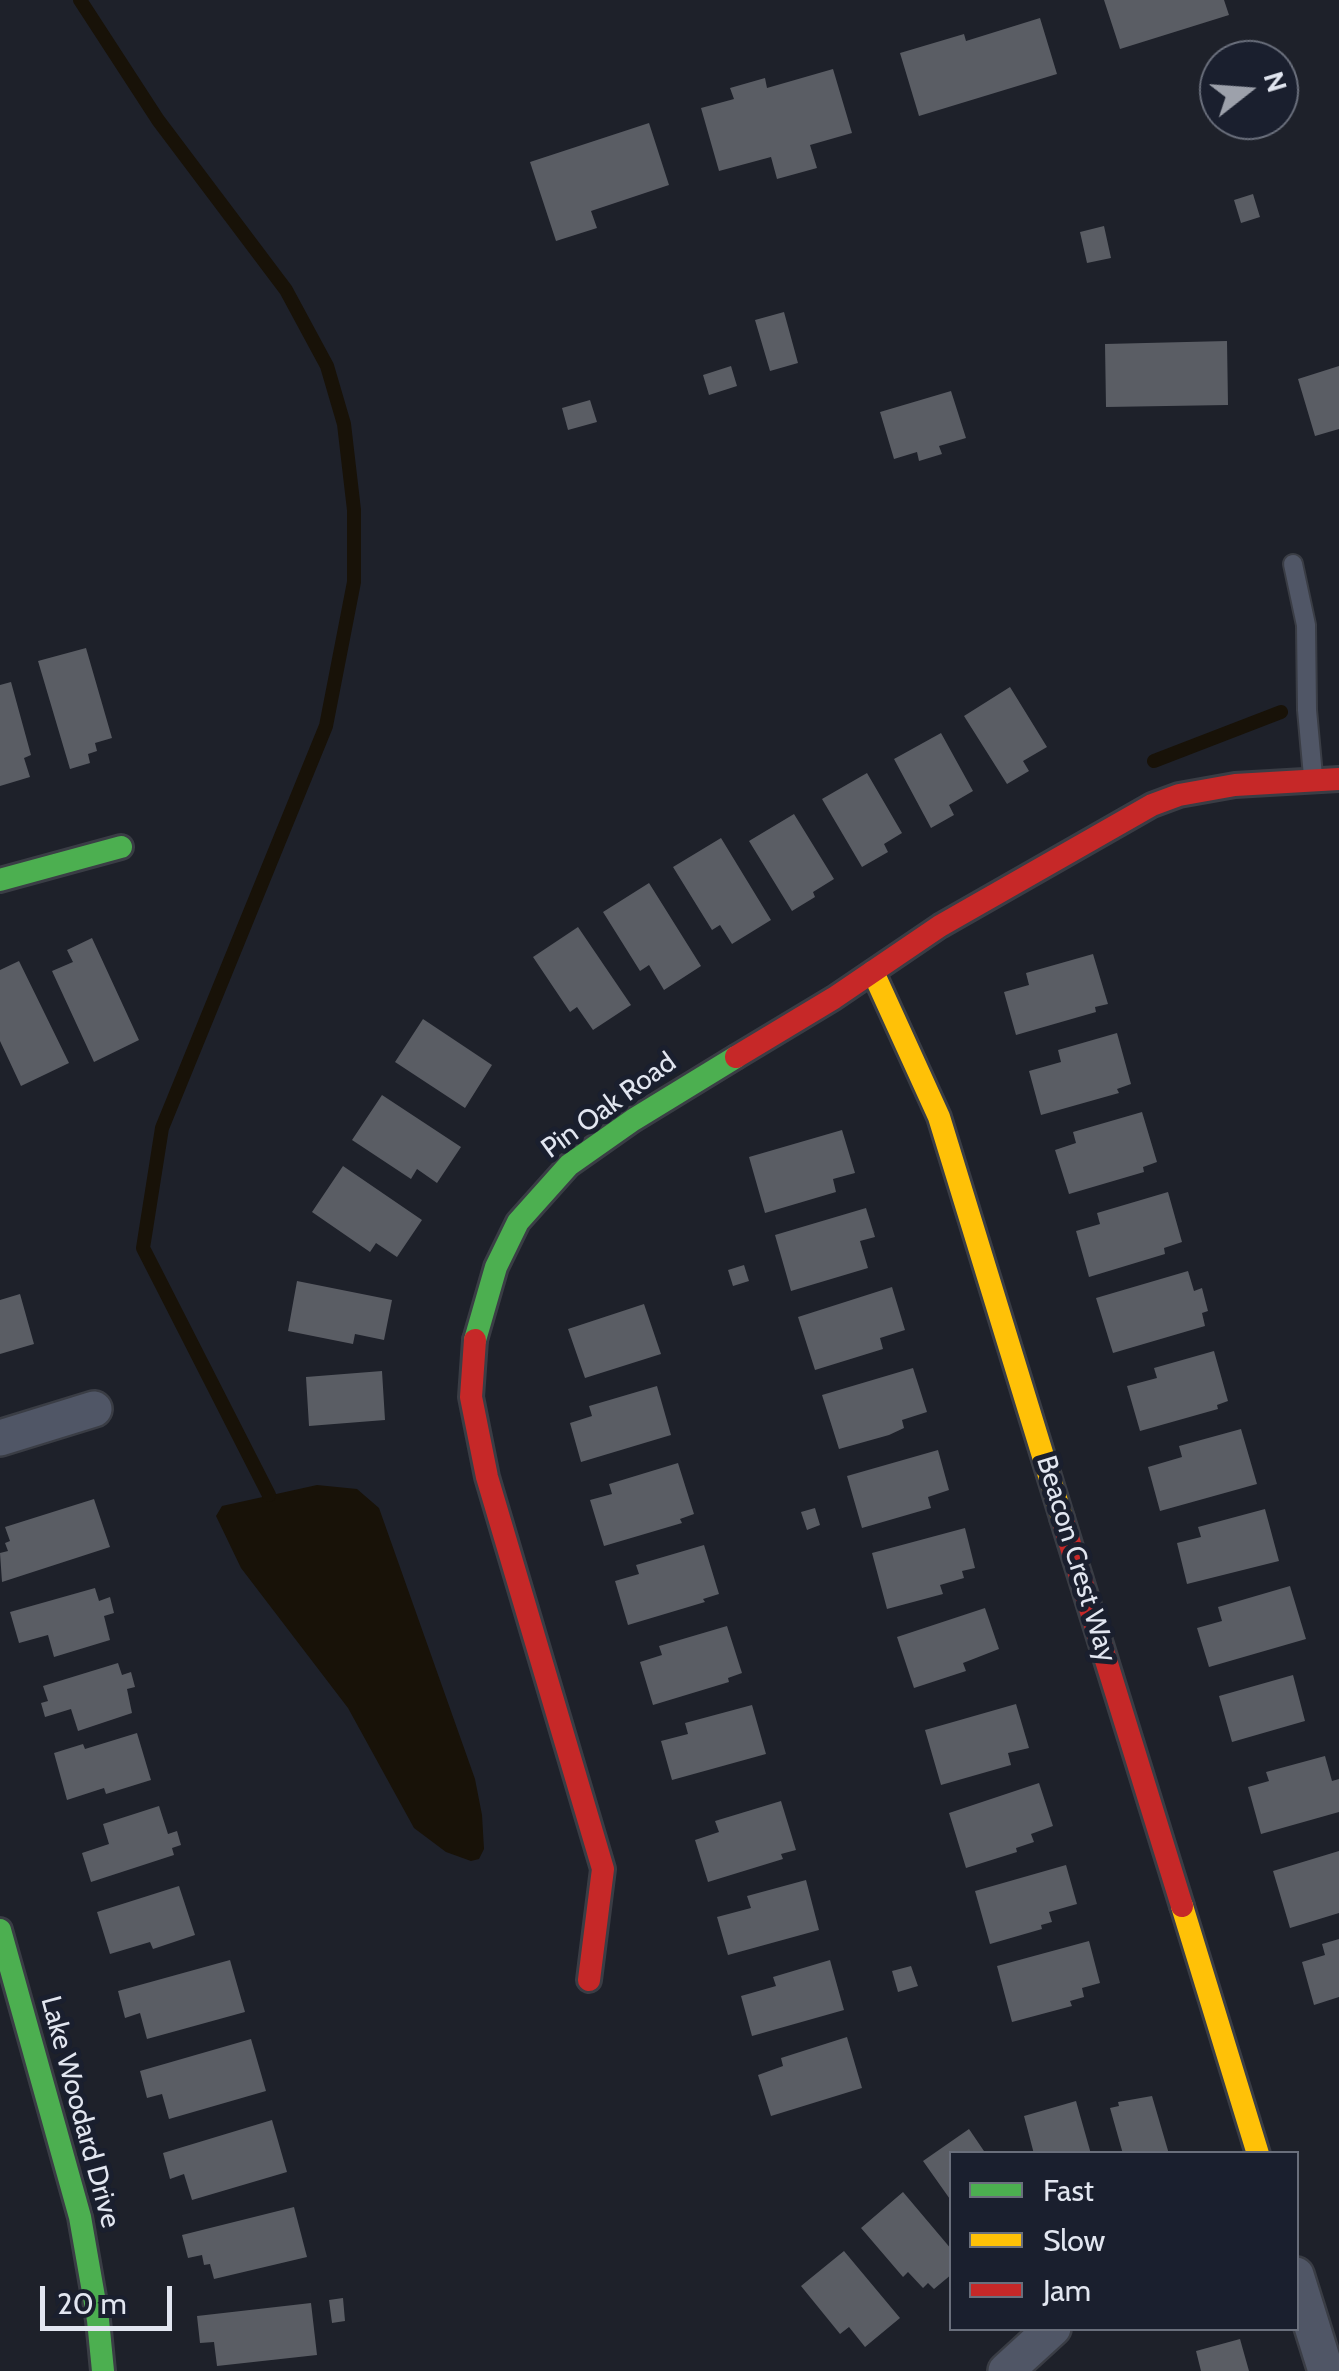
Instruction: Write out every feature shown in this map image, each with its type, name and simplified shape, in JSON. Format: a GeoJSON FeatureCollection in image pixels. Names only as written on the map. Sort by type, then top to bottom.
{"type":"FeatureCollection","features":[{"type":"Feature","properties":{"kind":"street","name":"Pin Oak Road"},"geometry":{"type":"LineString","coordinates":[[590,1980],[602,1869],[487,1477],[471,1396],[476,1332],[496,1267],[518,1222],[568,1165],[707,1072],[834,998],[940,926],[1152,805],[1179,795],[1235,785],[1339,780]]}},
{"type":"Feature","properties":{"kind":"street"},"geometry":{"type":"LineString","coordinates":[[0,880],[121,846]]}},
{"type":"Feature","properties":{"kind":"street","name":"Beacon Crest Way"},"geometry":{"type":"LineString","coordinates":[[873,972],[916,1060],[938,1117],[1257,2151]]}},
{"type":"Feature","properties":{"kind":"street"},"geometry":{"type":"LineString","coordinates":[[0,1438],[94,1409]]}},
{"type":"Feature","properties":{"kind":"street","name":"Lake Woodard Drive"},"geometry":{"type":"LineString","coordinates":[[0,1930],[80,2216],[103,2371]]}},
{"type":"Feature","properties":{"kind":"street"},"geometry":{"type":"LineString","coordinates":[[1299,2285],[1326,2371]]}},
{"type":"Feature","properties":{"kind":"street"},"geometry":{"type":"LineString","coordinates":[[1006,2371],[1050,2331]]}},
{"type":"Feature","properties":{"kind":"lane"},"geometry":{"type":"LineString","coordinates":[[1293,564],[1306,625],[1313,781]]}},
{"type":"Feature","properties":{"kind":"shaded area"},"geometry":{"type":"Polygon","coordinates":[[[317,1485],[357,1489],[379,1508],[475,1779],[484,1849],[479,1859],[471,1861],[446,1852],[414,1828],[348,1708],[241,1568],[216,1516],[222,1506],[317,1485]]]}},
{"type":"Feature","properties":{"kind":"building"},"geometry":{"type":"Polygon","coordinates":[[[1104,0],[1224,0],[1229,15],[1120,49],[1104,0]]]}},
{"type":"Feature","properties":{"kind":"building"},"geometry":{"type":"Polygon","coordinates":[[[1040,18],[1057,74],[919,116],[900,53],[964,34],[966,41],[1040,18]]]}},
{"type":"Feature","properties":{"kind":"building"},"geometry":{"type":"Polygon","coordinates":[[[833,69],[852,133],[810,145],[817,168],[777,179],[771,157],[719,171],[701,108],[734,99],[730,88],[765,78],[767,88],[833,69]]]}},
{"type":"Feature","properties":{"kind":"building"},"geometry":{"type":"Polygon","coordinates":[[[649,123],[669,185],[591,211],[597,228],[556,241],[530,162],[649,123]]]}},
{"type":"Feature","properties":{"kind":"building"},"geometry":{"type":"Polygon","coordinates":[[[1253,194],[1260,217],[1241,223],[1234,200],[1253,194]]]}},
{"type":"Feature","properties":{"kind":"building"},"geometry":{"type":"Polygon","coordinates":[[[1104,226],[1111,258],[1087,263],[1080,232],[1104,226]]]}},
{"type":"Feature","properties":{"kind":"building"},"geometry":{"type":"Polygon","coordinates":[[[784,312],[798,363],[770,371],[755,320],[784,312]]]}},
{"type":"Feature","properties":{"kind":"building"},"geometry":{"type":"Polygon","coordinates":[[[1227,341],[1228,405],[1106,407],[1105,344],[1227,341]]]}},
{"type":"Feature","properties":{"kind":"building"},"geometry":{"type":"Polygon","coordinates":[[[731,366],[737,386],[709,395],[703,375],[731,366]]]}},
{"type":"Feature","properties":{"kind":"building"},"geometry":{"type":"Polygon","coordinates":[[[1339,366],[1339,429],[1315,436],[1298,379],[1339,366]]]}},
{"type":"Feature","properties":{"kind":"building"},"geometry":{"type":"Polygon","coordinates":[[[951,391],[966,438],[939,446],[942,454],[919,461],[917,452],[894,459],[880,412],[951,391]]]}},
{"type":"Feature","properties":{"kind":"building"},"geometry":{"type":"Polygon","coordinates":[[[590,400],[597,422],[568,430],[562,408],[590,400]]]}},
{"type":"Feature","properties":{"kind":"building"},"geometry":{"type":"Polygon","coordinates":[[[86,648],[112,738],[95,743],[97,751],[88,754],[90,763],[70,769],[38,661],[86,648]]]}},
{"type":"Feature","properties":{"kind":"building"},"geometry":{"type":"Polygon","coordinates":[[[11,682],[31,755],[24,758],[30,777],[0,786],[0,685],[11,682]]]}},
{"type":"Feature","properties":{"kind":"building"},"geometry":{"type":"Polygon","coordinates":[[[1010,687],[1047,747],[1023,761],[1029,771],[1007,784],[964,716],[1010,687]]]}},
{"type":"Feature","properties":{"kind":"building"},"geometry":{"type":"Polygon","coordinates":[[[941,733],[973,791],[949,805],[954,815],[931,828],[894,759],[941,733]]]}},
{"type":"Feature","properties":{"kind":"building"},"geometry":{"type":"Polygon","coordinates":[[[867,773],[902,833],[884,844],[888,852],[862,867],[822,799],[867,773]]]}},
{"type":"Feature","properties":{"kind":"building"},"geometry":{"type":"Polygon","coordinates":[[[794,814],[834,879],[792,911],[749,841],[794,814]]]}},
{"type":"Feature","properties":{"kind":"building"},"geometry":{"type":"Polygon","coordinates":[[[721,838],[771,920],[732,944],[720,925],[712,930],[673,867],[721,838]]]}},
{"type":"Feature","properties":{"kind":"building"},"geometry":{"type":"Polygon","coordinates":[[[649,883],[701,966],[664,990],[649,965],[640,971],[603,912],[649,883]]]}},
{"type":"Feature","properties":{"kind":"building"},"geometry":{"type":"Polygon","coordinates":[[[578,927],[631,1005],[593,1030],[577,1007],[570,1012],[533,957],[578,927]]]}},
{"type":"Feature","properties":{"kind":"building"},"geometry":{"type":"Polygon","coordinates":[[[92,938],[139,1040],[94,1062],[52,971],[73,962],[67,950],[92,938]]]}},
{"type":"Feature","properties":{"kind":"building"},"geometry":{"type":"Polygon","coordinates":[[[1093,954],[1108,1004],[1095,1007],[1096,1012],[1016,1035],[1004,992],[1029,985],[1026,973],[1093,954]]]}},
{"type":"Feature","properties":{"kind":"building"},"geometry":{"type":"Polygon","coordinates":[[[19,961],[69,1063],[21,1086],[0,1041],[0,970],[19,961]]]}},
{"type":"Feature","properties":{"kind":"building"},"geometry":{"type":"Polygon","coordinates":[[[423,1019],[492,1065],[465,1108],[395,1062],[423,1019]]]}},
{"type":"Feature","properties":{"kind":"building"},"geometry":{"type":"Polygon","coordinates":[[[1117,1033],[1131,1084],[1117,1089],[1119,1093],[1041,1115],[1029,1071],[1061,1062],[1058,1050],[1117,1033]]]}},
{"type":"Feature","properties":{"kind":"building"},"geometry":{"type":"Polygon","coordinates":[[[382,1095],[461,1147],[437,1183],[417,1169],[411,1179],[352,1140],[382,1095]]]}},
{"type":"Feature","properties":{"kind":"building"},"geometry":{"type":"Polygon","coordinates":[[[1142,1112],[1157,1162],[1143,1167],[1144,1172],[1069,1194],[1055,1150],[1076,1143],[1073,1132],[1142,1112]]]}},
{"type":"Feature","properties":{"kind":"building"},"geometry":{"type":"Polygon","coordinates":[[[842,1130],[855,1173],[833,1179],[836,1192],[765,1213],[749,1157],[842,1130]]]}},
{"type":"Feature","properties":{"kind":"building"},"geometry":{"type":"Polygon","coordinates":[[[343,1166],[422,1220],[397,1257],[376,1243],[370,1252],[312,1212],[343,1166]]]}},
{"type":"Feature","properties":{"kind":"building"},"geometry":{"type":"Polygon","coordinates":[[[1168,1192],[1182,1242],[1164,1248],[1165,1254],[1089,1277],[1076,1231],[1100,1224],[1097,1213],[1168,1192]]]}},
{"type":"Feature","properties":{"kind":"building"},"geometry":{"type":"Polygon","coordinates":[[[866,1208],[875,1237],[860,1241],[868,1268],[791,1291],[775,1235],[866,1208]]]}},
{"type":"Feature","properties":{"kind":"building"},"geometry":{"type":"Polygon","coordinates":[[[744,1265],[749,1281],[733,1286],[728,1270],[744,1265]]]}},
{"type":"Feature","properties":{"kind":"building"},"geometry":{"type":"Polygon","coordinates":[[[1188,1271],[1194,1291],[1202,1288],[1208,1311],[1202,1313],[1205,1326],[1113,1353],[1096,1298],[1188,1271]]]}},
{"type":"Feature","properties":{"kind":"building"},"geometry":{"type":"Polygon","coordinates":[[[297,1281],[392,1300],[384,1340],[355,1334],[353,1344],[288,1331],[297,1281]]]}},
{"type":"Feature","properties":{"kind":"building"},"geometry":{"type":"Polygon","coordinates":[[[892,1287],[905,1330],[880,1338],[883,1349],[815,1370],[798,1317],[892,1287]]]}},
{"type":"Feature","properties":{"kind":"building"},"geometry":{"type":"Polygon","coordinates":[[[20,1294],[34,1344],[0,1354],[0,1300],[20,1294]]]}},
{"type":"Feature","properties":{"kind":"building"},"geometry":{"type":"Polygon","coordinates":[[[644,1304],[661,1354],[585,1378],[568,1329],[644,1304]]]}},
{"type":"Feature","properties":{"kind":"building"},"geometry":{"type":"Polygon","coordinates":[[[1214,1351],[1228,1401],[1217,1405],[1218,1409],[1140,1431],[1127,1386],[1157,1378],[1154,1368],[1214,1351]]]}},
{"type":"Feature","properties":{"kind":"building"},"geometry":{"type":"Polygon","coordinates":[[[913,1368],[927,1412],[902,1420],[904,1428],[889,1435],[839,1449],[822,1395],[913,1368]]]}},
{"type":"Feature","properties":{"kind":"building"},"geometry":{"type":"Polygon","coordinates":[[[382,1371],[385,1420],[309,1426],[306,1377],[382,1371]]]}},
{"type":"Feature","properties":{"kind":"building"},"geometry":{"type":"Polygon","coordinates":[[[657,1386],[671,1435],[581,1462],[570,1423],[592,1416],[589,1406],[657,1386]]]}},
{"type":"Feature","properties":{"kind":"building"},"geometry":{"type":"Polygon","coordinates":[[[1241,1429],[1257,1484],[1160,1511],[1148,1467],[1182,1457],[1179,1446],[1241,1429]]]}},
{"type":"Feature","properties":{"kind":"building"},"geometry":{"type":"Polygon","coordinates":[[[938,1450],[949,1490],[928,1497],[931,1508],[862,1528],[847,1476],[938,1450]]]}},
{"type":"Feature","properties":{"kind":"building"},"geometry":{"type":"Polygon","coordinates":[[[678,1463],[694,1514],[680,1519],[682,1523],[604,1546],[590,1500],[612,1494],[609,1484],[678,1463]]]}},
{"type":"Feature","properties":{"kind":"building"},"geometry":{"type":"Polygon","coordinates":[[[94,1499],[110,1547],[2,1582],[0,1553],[8,1551],[5,1543],[10,1541],[5,1527],[94,1499]]]}},
{"type":"Feature","properties":{"kind":"building"},"geometry":{"type":"Polygon","coordinates":[[[815,1508],[820,1525],[807,1530],[801,1512],[815,1508]]]}},
{"type":"Feature","properties":{"kind":"building"},"geometry":{"type":"Polygon","coordinates":[[[1265,1509],[1279,1561],[1187,1584],[1177,1543],[1201,1537],[1198,1527],[1265,1509]]]}},
{"type":"Feature","properties":{"kind":"building"},"geometry":{"type":"Polygon","coordinates":[[[965,1528],[975,1568],[962,1571],[964,1578],[940,1585],[943,1594],[887,1609],[872,1553],[965,1528]]]}},
{"type":"Feature","properties":{"kind":"building"},"geometry":{"type":"Polygon","coordinates":[[[704,1545],[719,1594],[703,1599],[705,1602],[628,1625],[615,1581],[639,1574],[636,1565],[704,1545]]]}},
{"type":"Feature","properties":{"kind":"building"},"geometry":{"type":"Polygon","coordinates":[[[1290,1586],[1306,1639],[1209,1667],[1197,1628],[1222,1621],[1218,1607],[1290,1586]]]}},
{"type":"Feature","properties":{"kind":"building"},"geometry":{"type":"Polygon","coordinates":[[[95,1588],[99,1601],[110,1597],[114,1613],[104,1616],[110,1640],[54,1657],[48,1635],[19,1643],[10,1612],[95,1588]]]}},
{"type":"Feature","properties":{"kind":"building"},"geometry":{"type":"Polygon","coordinates":[[[985,1608],[999,1649],[963,1663],[966,1671],[914,1688],[897,1637],[985,1608]]]}},
{"type":"Feature","properties":{"kind":"building"},"geometry":{"type":"Polygon","coordinates":[[[727,1626],[742,1673],[728,1678],[729,1682],[653,1705],[640,1662],[662,1655],[659,1646],[727,1626]]]}},
{"type":"Feature","properties":{"kind":"building"},"geometry":{"type":"Polygon","coordinates":[[[118,1663],[122,1675],[131,1672],[135,1687],[127,1689],[132,1713],[78,1731],[71,1709],[45,1717],[41,1703],[48,1701],[43,1686],[118,1663]]]}},
{"type":"Feature","properties":{"kind":"building"},"geometry":{"type":"Polygon","coordinates":[[[1293,1675],[1305,1721],[1232,1742],[1219,1696],[1293,1675]]]}},
{"type":"Feature","properties":{"kind":"building"},"geometry":{"type":"Polygon","coordinates":[[[1016,1704],[1029,1748],[1008,1753],[1011,1765],[941,1785],[925,1730],[1016,1704]]]}},
{"type":"Feature","properties":{"kind":"building"},"geometry":{"type":"Polygon","coordinates":[[[752,1705],[766,1754],[672,1780],[661,1741],[688,1734],[685,1723],[752,1705]]]}},
{"type":"Feature","properties":{"kind":"building"},"geometry":{"type":"Polygon","coordinates":[[[137,1733],[151,1780],[106,1794],[104,1788],[67,1800],[54,1753],[83,1744],[85,1749],[137,1733]]]}},
{"type":"Feature","properties":{"kind":"building"},"geometry":{"type":"Polygon","coordinates":[[[1325,1756],[1332,1781],[1339,1779],[1339,1812],[1261,1834],[1248,1787],[1269,1781],[1266,1772],[1325,1756]]]}},
{"type":"Feature","properties":{"kind":"building"},"geometry":{"type":"Polygon","coordinates":[[[1039,1783],[1053,1826],[1031,1834],[1034,1842],[1016,1848],[1017,1852],[966,1868],[949,1813],[1039,1783]]]}},
{"type":"Feature","properties":{"kind":"building"},"geometry":{"type":"Polygon","coordinates":[[[781,1801],[796,1850],[781,1854],[783,1859],[708,1882],[695,1840],[719,1832],[715,1821],[781,1801]]]}},
{"type":"Feature","properties":{"kind":"building"},"geometry":{"type":"Polygon","coordinates":[[[159,1806],[168,1834],[177,1831],[181,1845],[172,1848],[174,1855],[91,1882],[82,1853],[109,1844],[103,1824],[159,1806]]]}},
{"type":"Feature","properties":{"kind":"building"},"geometry":{"type":"Polygon","coordinates":[[[1339,1851],[1339,1913],[1290,1928],[1273,1871],[1339,1851]]]}},
{"type":"Feature","properties":{"kind":"building"},"geometry":{"type":"Polygon","coordinates":[[[1066,1865],[1077,1904],[1049,1912],[1052,1922],[1041,1925],[1042,1929],[990,1944],[975,1891],[1066,1865]]]}},
{"type":"Feature","properties":{"kind":"building"},"geometry":{"type":"Polygon","coordinates":[[[806,1880],[819,1930],[728,1955],[717,1917],[751,1908],[747,1896],[806,1880]]]}},
{"type":"Feature","properties":{"kind":"building"},"geometry":{"type":"Polygon","coordinates":[[[179,1886],[195,1935],[153,1949],[150,1942],[110,1954],[97,1912],[179,1886]]]}},
{"type":"Feature","properties":{"kind":"building"},"geometry":{"type":"Polygon","coordinates":[[[1339,1939],[1339,1997],[1314,2005],[1302,1962],[1325,1955],[1322,1944],[1339,1939]]]}},
{"type":"Feature","properties":{"kind":"building"},"geometry":{"type":"Polygon","coordinates":[[[1089,1941],[1100,1983],[1082,1988],[1084,1997],[1070,2001],[1072,2006],[1012,2022],[997,1966],[1089,1941]]]}},
{"type":"Feature","properties":{"kind":"building"},"geometry":{"type":"Polygon","coordinates":[[[230,1960],[245,2012],[147,2039],[140,2013],[125,2018],[118,1991],[230,1960]]]}},
{"type":"Feature","properties":{"kind":"building"},"geometry":{"type":"Polygon","coordinates":[[[830,1960],[844,2010],[752,2036],[741,1996],[776,1986],[773,1977],[830,1960]]]}},
{"type":"Feature","properties":{"kind":"building"},"geometry":{"type":"Polygon","coordinates":[[[911,1966],[918,1986],[898,1992],[892,1971],[911,1966]]]}},
{"type":"Feature","properties":{"kind":"building"},"geometry":{"type":"Polygon","coordinates":[[[847,2037],[862,2088],[771,2116],[758,2075],[783,2066],[781,2058],[847,2037]]]}},
{"type":"Feature","properties":{"kind":"building"},"geometry":{"type":"Polygon","coordinates":[[[251,2039],[266,2091],[169,2119],[162,2094],[147,2098],[140,2071],[251,2039]]]}},
{"type":"Feature","properties":{"kind":"building"},"geometry":{"type":"Polygon","coordinates":[[[1152,2096],[1168,2151],[1122,2151],[1110,2108],[1119,2106],[1118,2102],[1152,2096]]]}},
{"type":"Feature","properties":{"kind":"building"},"geometry":{"type":"Polygon","coordinates":[[[1076,2101],[1090,2151],[1033,2151],[1024,2116],[1076,2101]]]}},
{"type":"Feature","properties":{"kind":"building"},"geometry":{"type":"Polygon","coordinates":[[[272,2120],[287,2172],[192,2200],[184,2174],[170,2179],[163,2153],[272,2120]]]}},
{"type":"Feature","properties":{"kind":"building"},"geometry":{"type":"Polygon","coordinates":[[[969,2129],[984,2151],[949,2151],[949,2198],[923,2161],[969,2129]]]}},
{"type":"Feature","properties":{"kind":"building"},"geometry":{"type":"Polygon","coordinates":[[[903,2192],[949,2246],[949,2276],[934,2289],[928,2283],[923,2288],[908,2272],[903,2277],[861,2228],[903,2192]]]}},
{"type":"Feature","properties":{"kind":"building"},"geometry":{"type":"Polygon","coordinates":[[[294,2207],[307,2257],[214,2279],[210,2264],[204,2265],[202,2255],[188,2258],[182,2235],[294,2207]]]}},
{"type":"Feature","properties":{"kind":"building"},"geometry":{"type":"Polygon","coordinates":[[[844,2251],[900,2318],[865,2347],[849,2327],[840,2334],[801,2286],[844,2251]]]}},
{"type":"Feature","properties":{"kind":"building"},"geometry":{"type":"Polygon","coordinates":[[[343,2298],[345,2321],[332,2323],[329,2300],[343,2298]]]}},
{"type":"Feature","properties":{"kind":"building"},"geometry":{"type":"Polygon","coordinates":[[[311,2303],[317,2355],[217,2366],[214,2342],[200,2343],[197,2316],[311,2303]]]}},
{"type":"Feature","properties":{"kind":"building"},"geometry":{"type":"Polygon","coordinates":[[[1240,2339],[1249,2371],[1201,2371],[1196,2351],[1240,2339]]]}},
{"type":"Feature","properties":{"kind":"waterway"},"geometry":{"type":"LineString","coordinates":[[80,0],[158,120],[286,290],[327,366],[344,424],[354,510],[354,582],[326,726],[162,1128],[143,1248],[269,1495]]}},
{"type":"Feature","properties":{"kind":"waterway"},"geometry":{"type":"LineString","coordinates":[[1154,761],[1281,712]]}},
{"type":"Feature","properties":{"kind":"traffic: fast"},"geometry":{"type":"LineString","coordinates":[[0,880],[121,847]]}},
{"type":"Feature","properties":{"kind":"traffic: fast"},"geometry":{"type":"LineString","coordinates":[[475,1340],[496,1267],[518,1222],[569,1165],[633,1120],[736,1057]]}},
{"type":"Feature","properties":{"kind":"traffic: fast"},"geometry":{"type":"LineString","coordinates":[[0,1930],[80,2217],[103,2371]]}},
{"type":"Feature","properties":{"kind":"traffic: slow"},"geometry":{"type":"LineString","coordinates":[[873,972],[939,1117],[1062,1518]]}},
{"type":"Feature","properties":{"kind":"traffic: slow"},"geometry":{"type":"LineString","coordinates":[[1182,1906],[1257,2151]]}},
{"type":"Feature","properties":{"kind":"traffic: jam"},"geometry":{"type":"LineString","coordinates":[[736,1057],[834,998],[940,926],[1152,805],[1179,795],[1235,785],[1339,779]]}},
{"type":"Feature","properties":{"kind":"traffic: jam"},"geometry":{"type":"LineString","coordinates":[[475,1340],[471,1397],[487,1477],[603,1869],[589,1980]]}},
{"type":"Feature","properties":{"kind":"traffic: jam"},"geometry":{"type":"LineString","coordinates":[[1062,1518],[1182,1906]]}}]}
